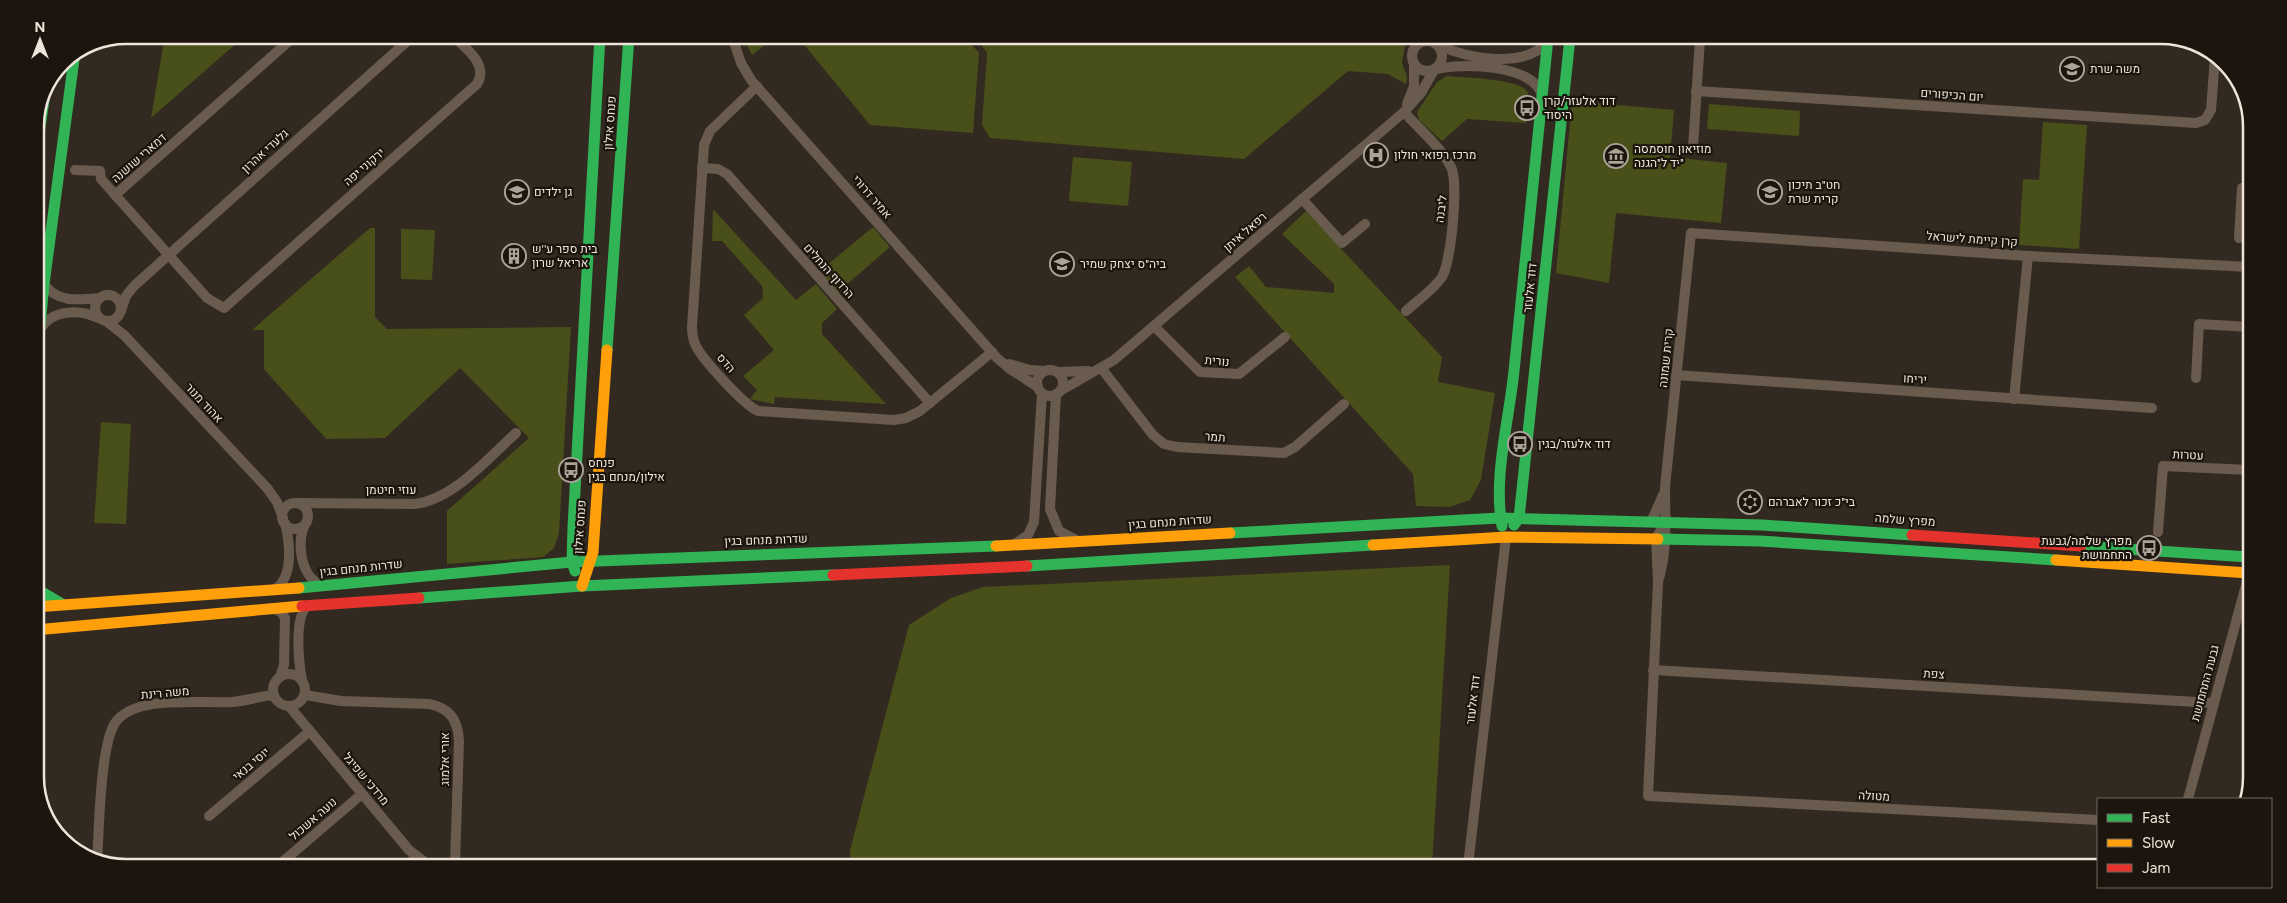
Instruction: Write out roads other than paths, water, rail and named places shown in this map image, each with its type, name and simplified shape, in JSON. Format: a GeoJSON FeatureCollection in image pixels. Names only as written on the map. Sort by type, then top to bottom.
{"type":"FeatureCollection","features":[{"type":"Feature","properties":{"kind":"street","name":"דמארי שושנה"},"geometry":{"type":"LineString","coordinates":[[224,308],[207,298],[115,195],[286,44]]}},
{"type":"Feature","properties":{"kind":"street","name":"גלעדי אהרון"},"geometry":{"type":"LineString","coordinates":[[121,312],[126,296],[134,286],[404,44]]}},
{"type":"Feature","properties":{"kind":"street","name":"ירקוני יפה"},"geometry":{"type":"LineString","coordinates":[[224,308],[477,84],[480,76],[478,63],[460,44]]}},
{"type":"Feature","properties":{"kind":"street","name":"פנחס אילון"},"geometry":{"type":"LineString","coordinates":[[582,586],[572,562],[573,526],[600,44]]}},
{"type":"Feature","properties":{"kind":"street","name":"פנחס אילון"},"geometry":{"type":"LineString","coordinates":[[582,586],[593,552],[593,526],[628,44]]}},
{"type":"Feature","properties":{"kind":"street","name":"אמיר דרורי"},"geometry":{"type":"LineString","coordinates":[[735,44],[745,70],[757,86],[994,355],[1040,390]]}},
{"type":"Feature","properties":{"kind":"street"},"geometry":{"type":"LineString","coordinates":[[1415,44],[1412,56],[1414,63],[1423,71],[1460,66],[1508,70],[1531,81],[1542,95]]}},
{"type":"Feature","properties":{"kind":"street"},"geometry":{"type":"LineString","coordinates":[[1414,49],[1420,44]]}},
{"type":"Feature","properties":{"kind":"street"},"geometry":{"type":"LineString","coordinates":[[1435,44],[1442,59],[1435,69]]}},
{"type":"Feature","properties":{"kind":"street"},"geometry":{"type":"LineString","coordinates":[[1439,44],[1471,56],[1517,58],[1534,53],[1544,44]]}},
{"type":"Feature","properties":{"kind":"street","name":"דוד אלעזר"},"geometry":{"type":"LineString","coordinates":[[1469,859],[1506,537],[1499,518],[1501,487],[1548,44]]}},
{"type":"Feature","properties":{"kind":"street","name":"דוד אלעזר"},"geometry":{"type":"LineString","coordinates":[[1506,537],[1519,518],[1569,44]]}},
{"type":"Feature","properties":{"kind":"street"},"geometry":{"type":"LineString","coordinates":[[1693,148],[1700,44]]}},
{"type":"Feature","properties":{"kind":"street"},"geometry":{"type":"LineString","coordinates":[[44,284],[75,62]]}},
{"type":"Feature","properties":{"kind":"street","name":"רפאל איתן"},"geometry":{"type":"LineString","coordinates":[[1404,112],[1414,86],[1414,63]]}},
{"type":"Feature","properties":{"kind":"street","name":"יום הכיפורים"},"geometry":{"type":"LineString","coordinates":[[1696,91],[2196,123],[2205,120],[2211,110],[2214,64]]}},
{"type":"Feature","properties":{"kind":"street","name":"רפאל איתן"},"geometry":{"type":"LineString","coordinates":[[1058,393],[1080,379],[1102,369],[1404,112],[1421,93],[1435,69]]}},
{"type":"Feature","properties":{"kind":"street","name":"הדס"},"geometry":{"type":"LineString","coordinates":[[757,86],[708,133],[704,145],[692,335],[699,352],[743,402],[752,408],[766,412],[894,420],[914,415],[994,355]]}},
{"type":"Feature","properties":{"kind":"street","name":"ליבנה"},"geometry":{"type":"LineString","coordinates":[[1404,112],[1447,161],[1453,171],[1456,187],[1445,271],[1436,284],[1406,311]]}},
{"type":"Feature","properties":{"kind":"street","name":"הרדוף הנחלים"},"geometry":{"type":"LineString","coordinates":[[702,168],[718,169],[726,174],[930,403]]}},
{"type":"Feature","properties":{"kind":"street"},"geometry":{"type":"LineString","coordinates":[[76,170],[100,171],[101,180],[115,195]]}},
{"type":"Feature","properties":{"kind":"street"},"geometry":{"type":"LineString","coordinates":[[2239,238],[2243,188]]}},
{"type":"Feature","properties":{"kind":"street"},"geometry":{"type":"LineString","coordinates":[[1302,199],[1342,243],[1365,224]]}},
{"type":"Feature","properties":{"kind":"street","name":"קרן קיימת לישראל"},"geometry":{"type":"LineString","coordinates":[[1691,233],[2028,256],[2243,267]]}},
{"type":"Feature","properties":{"kind":"street","name":"קרית שמונה"},"geometry":{"type":"LineString","coordinates":[[1667,520],[1665,487],[1691,233]]}},
{"type":"Feature","properties":{"kind":"street"},"geometry":{"type":"LineString","coordinates":[[44,254],[49,244]]}},
{"type":"Feature","properties":{"kind":"street"},"geometry":{"type":"LineString","coordinates":[[2014,399],[2028,256]]}},
{"type":"Feature","properties":{"kind":"street","name":"גלעדי אהרון"},"geometry":{"type":"LineString","coordinates":[[44,284],[51,294],[62,297],[119,294],[134,286]]}},
{"type":"Feature","properties":{"kind":"street"},"geometry":{"type":"LineString","coordinates":[[102,320],[94,308],[104,296],[118,300],[121,312],[120,323],[124,335]]}},
{"type":"Feature","properties":{"kind":"street"},"geometry":{"type":"LineString","coordinates":[[44,325],[61,314],[81,312],[102,320],[114,320],[121,312]]}},
{"type":"Feature","properties":{"kind":"street","name":"אהוד מנור"},"geometry":{"type":"LineString","coordinates":[[102,320],[124,335],[267,488],[277,502],[284,520],[288,545],[286,574],[281,584],[272,590]]}},
{"type":"Feature","properties":{"kind":"street"},"geometry":{"type":"LineString","coordinates":[[2196,378],[2199,324],[2243,326]]}},
{"type":"Feature","properties":{"kind":"street","name":"נורית"},"geometry":{"type":"LineString","coordinates":[[1154,326],[1200,372],[1239,374],[1285,337]]}},
{"type":"Feature","properties":{"kind":"street","name":"אמיר דרורי"},"geometry":{"type":"LineString","coordinates":[[994,355],[1021,368],[1044,371]]}},
{"type":"Feature","properties":{"kind":"street"},"geometry":{"type":"LineString","coordinates":[[1012,545],[1025,538],[1034,522],[1040,390],[1038,378],[1044,371],[1050,369],[1058,372],[1076,373],[1102,369]]}},
{"type":"Feature","properties":{"kind":"street","name":"תמר"},"geometry":{"type":"LineString","coordinates":[[1102,369],[1155,437],[1164,444],[1177,447],[1273,453],[1286,452],[1295,447],[1344,404]]}},
{"type":"Feature","properties":{"kind":"street"},"geometry":{"type":"LineString","coordinates":[[1058,372],[1063,381],[1058,393],[1050,509],[1054,523],[1062,534],[1084,541]]}},
{"type":"Feature","properties":{"kind":"street","name":"יריחו"},"geometry":{"type":"LineString","coordinates":[[1676,375],[2152,408]]}},
{"type":"Feature","properties":{"kind":"street"},"geometry":{"type":"LineString","coordinates":[[1040,390],[1050,396],[1058,393]]}},
{"type":"Feature","properties":{"kind":"street","name":"עוזי חיטמן"},"geometry":{"type":"LineString","coordinates":[[296,503],[414,504],[436,499],[449,492],[516,433]]}},
{"type":"Feature","properties":{"kind":"street","name":"עטרות"},"geometry":{"type":"LineString","coordinates":[[2158,532],[2163,466],[2243,470]]}},
{"type":"Feature","properties":{"kind":"street"},"geometry":{"type":"LineString","coordinates":[[1479,518],[1494,501],[1501,487]]}},
{"type":"Feature","properties":{"kind":"street","name":"קרית שמונה"},"geometry":{"type":"LineString","coordinates":[[1652,520],[1665,487]]}},
{"type":"Feature","properties":{"kind":"street","name":"אהוד מנור"},"geometry":{"type":"LineString","coordinates":[[267,488],[281,498],[296,503]]}},
{"type":"Feature","properties":{"kind":"street"},"geometry":{"type":"LineString","coordinates":[[322,586],[311,579],[304,566],[302,535],[307,520],[306,508],[296,503],[285,508],[284,520],[296,528],[307,520],[315,510],[331,503]]}},
{"type":"Feature","properties":{"kind":"street","name":"מפרץ שלמה"},"geometry":{"type":"LineString","coordinates":[[1499,518],[1667,520],[2243,557]]}},
{"type":"Feature","properties":{"kind":"street","name":"שדרות מנחם בגין"},"geometry":{"type":"LineString","coordinates":[[44,606],[322,586],[572,562],[1012,545],[1499,518]]}},
{"type":"Feature","properties":{"kind":"street"},"geometry":{"type":"LineString","coordinates":[[1653,670],[1661,538],[1667,520]]}},
{"type":"Feature","properties":{"kind":"street"},"geometry":{"type":"LineString","coordinates":[[543,564],[562,550],[573,526]]}},
{"type":"Feature","properties":{"kind":"street"},"geometry":{"type":"LineString","coordinates":[[593,526],[603,551],[626,559]]}},
{"type":"Feature","properties":{"kind":"street"},"geometry":{"type":"LineString","coordinates":[[44,629],[309,605],[582,586],[1041,565],[1506,537],[1760,541],[2243,573]]}},
{"type":"Feature","properties":{"kind":"street","name":"גבעת התחמושת"},"geometry":{"type":"LineString","coordinates":[[2188,798],[2243,594]]}},
{"type":"Feature","properties":{"kind":"street"},"geometry":{"type":"LineString","coordinates":[[44,595],[64,605]]}},
{"type":"Feature","properties":{"kind":"street"},"geometry":{"type":"LineString","coordinates":[[272,608],[281,612],[285,621],[284,666],[280,677],[274,685],[274,695],[280,703],[289,706],[299,703],[305,695],[306,688],[302,680],[299,663],[300,618],[303,610],[309,605]]}},
{"type":"Feature","properties":{"kind":"street","name":"צפת"},"geometry":{"type":"LineString","coordinates":[[1653,670],[2213,702]]}},
{"type":"Feature","properties":{"kind":"street","name":"מטולה"},"geometry":{"type":"LineString","coordinates":[[1653,670],[1648,796],[2097,820]]}},
{"type":"Feature","properties":{"kind":"street"},"geometry":{"type":"LineString","coordinates":[[280,677],[292,674],[302,680]]}},
{"type":"Feature","properties":{"kind":"street","name":"משה רינת"},"geometry":{"type":"LineString","coordinates":[[98,854],[106,748],[111,731],[121,717],[136,708],[155,704],[234,702],[274,695]]}},
{"type":"Feature","properties":{"kind":"street","name":"אורי אלמוג"},"geometry":{"type":"LineString","coordinates":[[305,695],[337,701],[429,704],[442,708],[451,715],[456,724],[459,741],[455,859]]}},
{"type":"Feature","properties":{"kind":"street","name":"מרדכי שפיגל"},"geometry":{"type":"LineString","coordinates":[[289,706],[362,794],[411,859]]}},
{"type":"Feature","properties":{"kind":"street","name":"יוסי בנאי"},"geometry":{"type":"LineString","coordinates":[[209,816],[310,731]]}},
{"type":"Feature","properties":{"kind":"street","name":"נועה אשכול"},"geometry":{"type":"LineString","coordinates":[[286,859],[362,794]]}},
{"type":"Feature","properties":{"kind":"place","name":"משה שרת"},"geometry":{"type":"Point","coordinates":[2072,69]}},
{"type":"Feature","properties":{"kind":"place","name":"דוד אלעזר/קרן היסוד"},"geometry":{"type":"Point","coordinates":[1527,108]}},
{"type":"Feature","properties":{"kind":"place","name":"מרכז רפואי חולון"},"geometry":{"type":"Point","coordinates":[1376,155]}},
{"type":"Feature","properties":{"kind":"place","name":"מוזיאון חוסמסה יד ל\"הגנה\""},"geometry":{"type":"Point","coordinates":[1616,156]}},
{"type":"Feature","properties":{"kind":"place","name":"גן ילדים"},"geometry":{"type":"Point","coordinates":[517,192]}},
{"type":"Feature","properties":{"kind":"place","name":"חט\"ב תיכון קרית שרת"},"geometry":{"type":"Point","coordinates":[1770,192]}},
{"type":"Feature","properties":{"kind":"place","name":"בית ספר ע''ש אריאל שרון"},"geometry":{"type":"Point","coordinates":[514,256]}},
{"type":"Feature","properties":{"kind":"place","name":"ביה\"ס יצחק שמיר"},"geometry":{"type":"Point","coordinates":[1062,264]}},
{"type":"Feature","properties":{"kind":"place","name":"דוד אלעזר/בגין"},"geometry":{"type":"Point","coordinates":[1520,444]}},
{"type":"Feature","properties":{"kind":"place","name":"פנחס אילון/מנחם בגין"},"geometry":{"type":"Point","coordinates":[571,470]}},
{"type":"Feature","properties":{"kind":"place","name":"בי\"כ זכור לאברהם"},"geometry":{"type":"Point","coordinates":[1750,502]}},
{"type":"Feature","properties":{"kind":"place","name":"מפרץ שלמה/גבעת התחמושת"},"geometry":{"type":"Point","coordinates":[2149,548]}}]}
